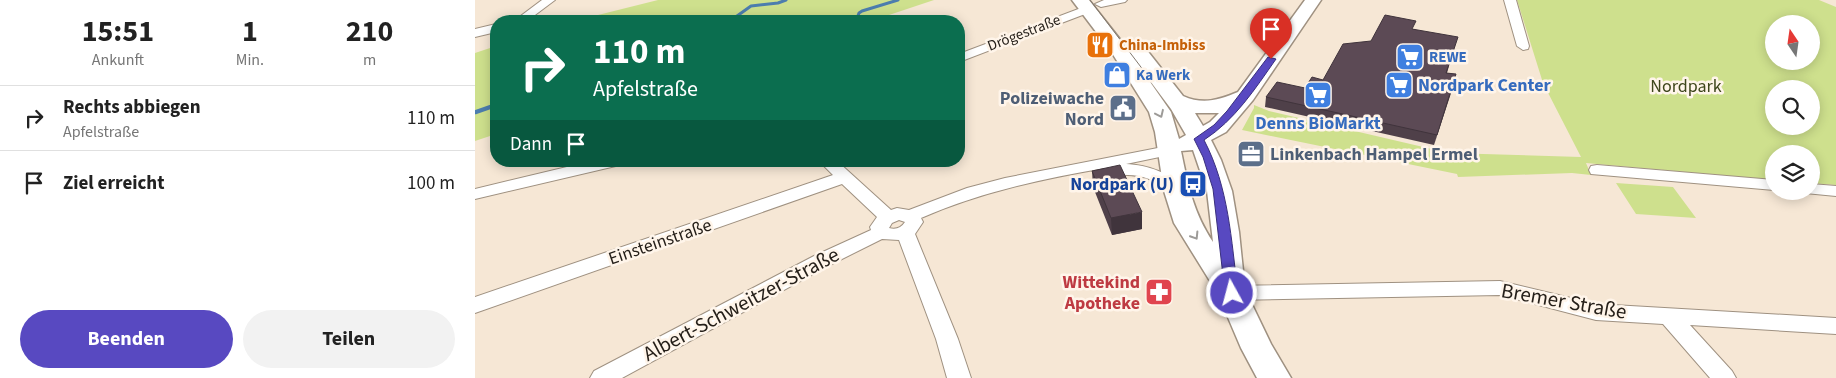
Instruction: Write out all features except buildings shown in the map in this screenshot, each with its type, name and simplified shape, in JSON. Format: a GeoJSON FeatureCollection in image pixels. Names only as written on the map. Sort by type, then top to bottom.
{"type":"FeatureCollection","features":[{"type":"Feature","properties":{"kind":"main road"},"geometry":{"type":"LineString","coordinates":[[1168,151],[1199,139],[1218,127],[1246,96],[1313,0]]}},
{"type":"Feature","properties":{"kind":"main road"},"geometry":{"type":"LineString","coordinates":[[1092,3],[1175,100],[1208,157],[1219,189],[1232,293]]}},
{"type":"Feature","properties":{"kind":"main road"},"geometry":{"type":"LineString","coordinates":[[1092,3],[1120,51],[1160,112],[1165,127],[1177,191],[1187,223],[1232,293],[1257,348],[1274,378]]}},
{"type":"Feature","properties":{"kind":"main road"},"geometry":{"type":"LineString","coordinates":[[1175,100],[1193,106],[1224,107],[1246,96]]}},
{"type":"Feature","properties":{"kind":"street"},"geometry":{"type":"LineString","coordinates":[[528,15],[549,0]]}},
{"type":"Feature","properties":{"kind":"street","name":"Drögestraße"},"geometry":{"type":"LineString","coordinates":[[965,56],[1092,3],[1121,0]]}},
{"type":"Feature","properties":{"kind":"street"},"geometry":{"type":"LineString","coordinates":[[1510,0],[1523,46]]}},
{"type":"Feature","properties":{"kind":"street"},"geometry":{"type":"LineString","coordinates":[[475,33],[490,29]]}},
{"type":"Feature","properties":{"kind":"street"},"geometry":{"type":"LineString","coordinates":[[908,224],[931,207],[983,189],[1068,168],[1168,151]]}},
{"type":"Feature","properties":{"kind":"street"},"geometry":{"type":"LineString","coordinates":[[475,194],[589,167]]}},
{"type":"Feature","properties":{"kind":"street"},"geometry":{"type":"LineString","coordinates":[[833,167],[885,224],[901,214],[908,224],[947,339],[956,377]]}},
{"type":"Feature","properties":{"kind":"street"},"geometry":{"type":"LineString","coordinates":[[1068,168],[1085,172],[1136,169],[1161,178],[1177,191]]}},
{"type":"Feature","properties":{"kind":"street"},"geometry":{"type":"LineString","coordinates":[[1597,170],[1765,184]]}},
{"type":"Feature","properties":{"kind":"street","name":"Einsteinstraße"},"geometry":{"type":"LineString","coordinates":[[475,305],[844,177]]}},
{"type":"Feature","properties":{"kind":"street"},"geometry":{"type":"LineString","coordinates":[[1820,190],[1836,191]]}},
{"type":"Feature","properties":{"kind":"street","name":"Albert-Schweitzer-Straße"},"geometry":{"type":"LineString","coordinates":[[603,378],[813,266],[885,224]]}},
{"type":"Feature","properties":{"kind":"street","name":"Bremer Straße"},"geometry":{"type":"LineString","coordinates":[[1232,293],[1500,288],[1596,312],[1836,326]]}},
{"type":"Feature","properties":{"kind":"street"},"geometry":{"type":"LineString","coordinates":[[1670,317],[1724,378]]}},
{"type":"Feature","properties":{"kind":"green space"},"geometry":{"type":"Polygon","coordinates":[[[658,0],[934,0],[889,15],[598,15],[658,0]]]}},
{"type":"Feature","properties":{"kind":"green space","name":"Nordpark"},"geometry":{"type":"Polygon","coordinates":[[[1517,0],[1819,0],[1836,7],[1836,185],[1820,184],[1820,145],[1765,145],[1765,179],[1586,163],[1591,175],[1572,173],[1458,177],[1457,174],[1242,130],[1254,105],[1269,111],[1449,153],[1581,157],[1543,83],[1517,0]]]}},
{"type":"Feature","properties":{"kind":"green space"},"geometry":{"type":"Polygon","coordinates":[[[490,48],[490,136],[475,141],[475,53],[490,48]]]}},
{"type":"Feature","properties":{"kind":"green space"},"geometry":{"type":"Polygon","coordinates":[[[1616,183],[1673,187],[1696,218],[1636,214],[1616,183]]]}},
{"type":"Feature","properties":{"kind":"waterway"},"geometry":{"type":"LineString","coordinates":[[738,15],[751,6],[778,3],[786,0]]}},
{"type":"Feature","properties":{"kind":"waterway"},"geometry":{"type":"LineString","coordinates":[[858,15],[862,11],[898,0]]}},
{"type":"Feature","properties":{"kind":"waterway"},"geometry":{"type":"LineString","coordinates":[[476,112],[490,107]]}},
{"type":"Feature","properties":{"kind":"tram line"},"geometry":{"type":"LineString","coordinates":[[1090,0],[1147,75]]}},
{"type":"Feature","properties":{"kind":"place","name":"China-Imbiss"},"geometry":{"type":"Point","coordinates":[1100,45]}},
{"type":"Feature","properties":{"kind":"place","name":"REWE"},"geometry":{"type":"Point","coordinates":[1410,57]}},
{"type":"Feature","properties":{"kind":"place","name":"Ka Werk"},"geometry":{"type":"Point","coordinates":[1117,75]}},
{"type":"Feature","properties":{"kind":"place","name":"Nordpark Center"},"geometry":{"type":"Point","coordinates":[1399,85]}},
{"type":"Feature","properties":{"kind":"place","name":"Denns BioMarkt"},"geometry":{"type":"Point","coordinates":[1318,95]}},
{"type":"Feature","properties":{"kind":"place","name":"Polizeiwache Nord"},"geometry":{"type":"Point","coordinates":[1123,108]}},
{"type":"Feature","properties":{"kind":"place","name":"Linkenbach Hampel Ermel"},"geometry":{"type":"Point","coordinates":[1251,154]}},
{"type":"Feature","properties":{"kind":"place","name":"Nordpark (U)"},"geometry":{"type":"Point","coordinates":[1193,184]}},
{"type":"Feature","properties":{"kind":"place","name":"Wittekind Apotheke"},"geometry":{"type":"Point","coordinates":[1159,292]}},
{"type":"Feature","properties":{"kind":"route"},"geometry":{"type":"LineString","coordinates":[[1232,293],[1219,189],[1208,157],[1199,139],[1218,127],[1231,113],[1246,96],[1271,59]]}}]}
